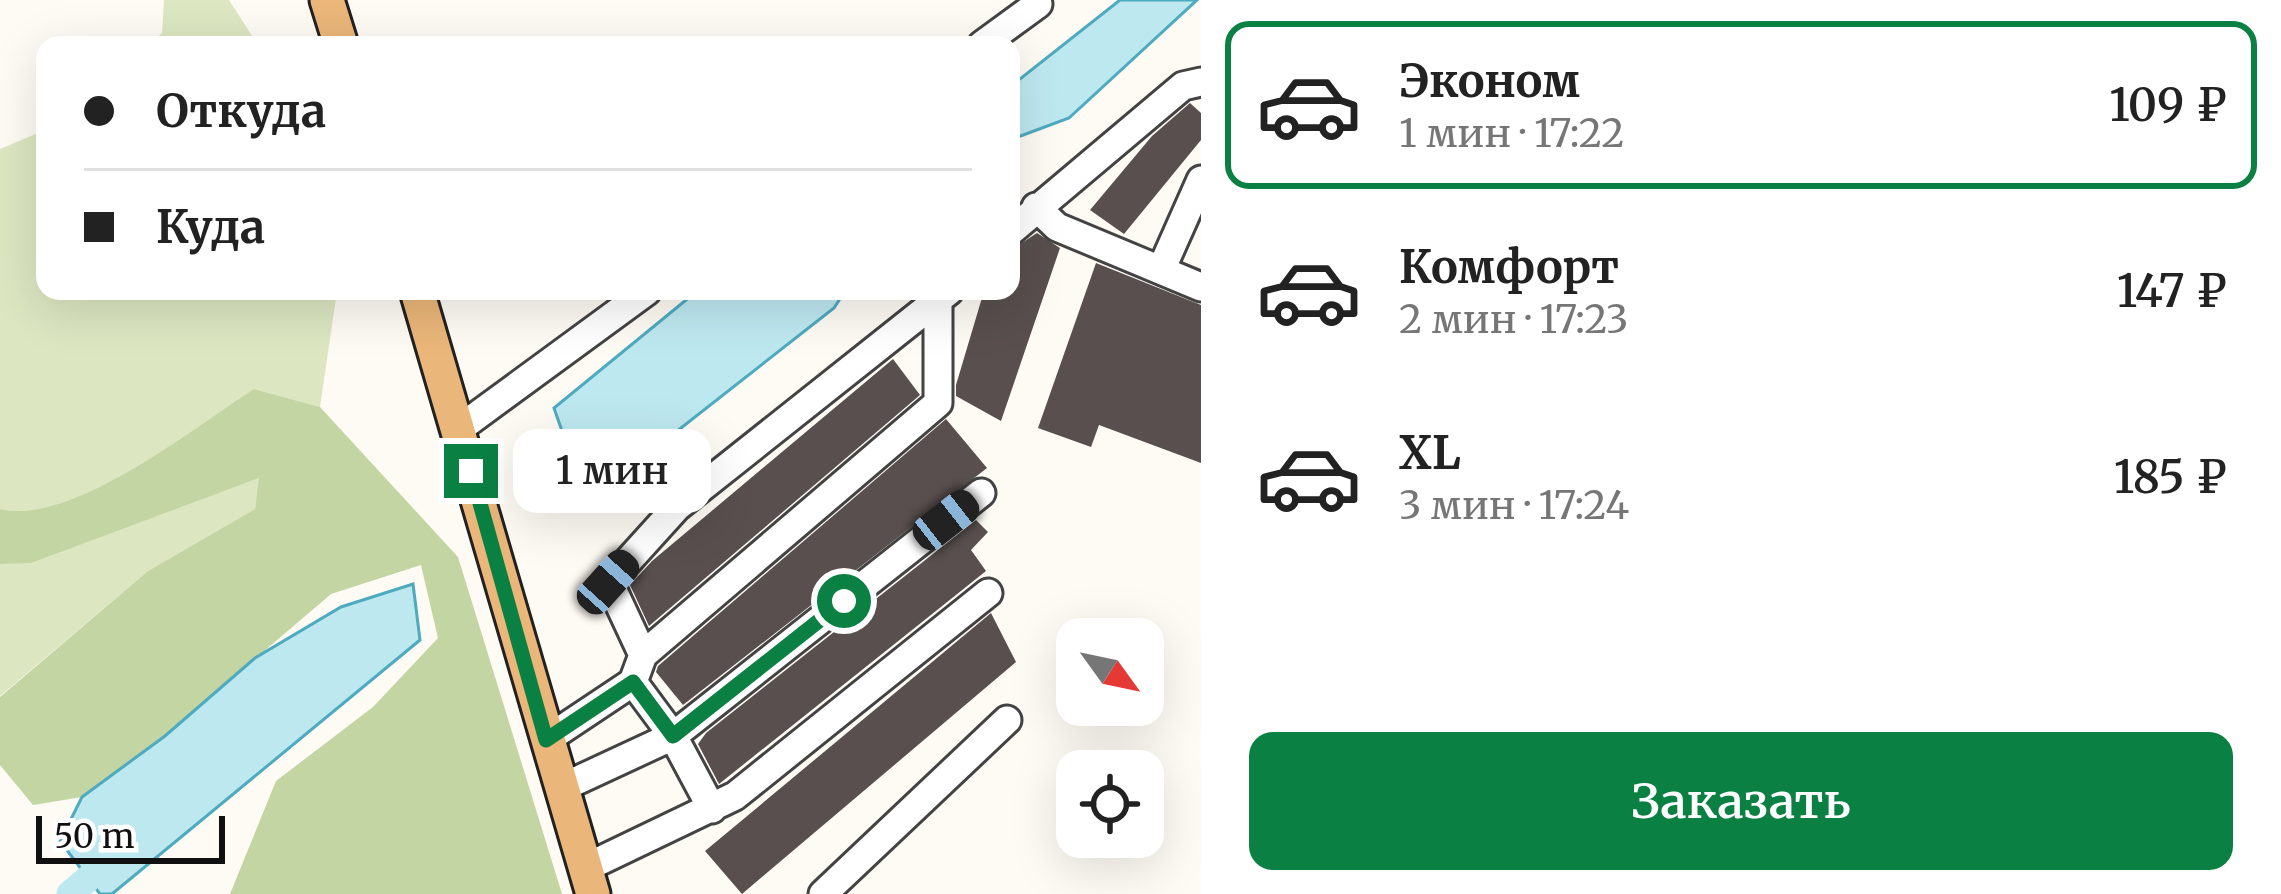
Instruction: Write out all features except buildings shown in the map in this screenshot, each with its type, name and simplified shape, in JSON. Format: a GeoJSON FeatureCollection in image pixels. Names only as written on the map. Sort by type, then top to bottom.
{"type":"FeatureCollection","features":[{"type":"Feature","properties":{"kind":"main road"},"geometry":{"type":"LineString","coordinates":[[327,0],[338,36]]}},
{"type":"Feature","properties":{"kind":"main road"},"geometry":{"type":"LineString","coordinates":[[420,300],[589,881]]}},
{"type":"Feature","properties":{"kind":"lane"},"geometry":{"type":"LineString","coordinates":[[994,36],[1037,4]]}},
{"type":"Feature","properties":{"kind":"lane"},"geometry":{"type":"LineString","coordinates":[[1020,222],[1183,86],[1201,82]]}},
{"type":"Feature","properties":{"kind":"lane"},"geometry":{"type":"LineString","coordinates":[[1160,270],[1201,180]]}},
{"type":"Feature","properties":{"kind":"lane"},"geometry":{"type":"LineString","coordinates":[[1036,207],[1057,227],[1201,287]]}},
{"type":"Feature","properties":{"kind":"lane"},"geometry":{"type":"LineString","coordinates":[[460,428],[634,300]]}},
{"type":"Feature","properties":{"kind":"lane"},"geometry":{"type":"LineString","coordinates":[[643,655],[608,582],[676,507],[939,300]]}},
{"type":"Feature","properties":{"kind":"lane"},"geometry":{"type":"LineString","coordinates":[[546,740],[633,682],[643,655],[938,404],[944,300]]}},
{"type":"Feature","properties":{"kind":"lane"},"geometry":{"type":"LineString","coordinates":[[561,788],[673,736],[981,493]]}},
{"type":"Feature","properties":{"kind":"lane"},"geometry":{"type":"LineString","coordinates":[[589,881],[736,796],[988,592]]}},
{"type":"Feature","properties":{"kind":"lane"},"geometry":{"type":"LineString","coordinates":[[633,682],[673,736],[712,809]]}},
{"type":"Feature","properties":{"kind":"lane"},"geometry":{"type":"LineString","coordinates":[[823,894],[1006,720]]}},
{"type":"Feature","properties":{"kind":"green space"},"geometry":{"type":"Polygon","coordinates":[[[164,0],[229,0],[252,36],[159,36],[164,0]]]}},
{"type":"Feature","properties":{"kind":"green space"},"geometry":{"type":"Polygon","coordinates":[[[36,134],[36,300],[336,300],[320,407],[254,389],[96,489],[29,510],[0,509],[0,149],[36,134]]]}},
{"type":"Feature","properties":{"kind":"green space"},"geometry":{"type":"Polygon","coordinates":[[[254,389],[320,407],[458,557],[562,894],[230,894],[276,781],[373,707],[438,638],[421,565],[331,594],[165,736],[82,797],[33,805],[0,765],[0,697],[148,571],[255,509],[259,478],[31,563],[0,564],[0,509],[29,510],[96,489],[254,389]]]}},
{"type":"Feature","properties":{"kind":"green space"},"geometry":{"type":"Polygon","coordinates":[[[260,477],[255,509],[148,571],[0,696],[0,564],[31,562],[260,477]]]}},
{"type":"Feature","properties":{"kind":"water"},"geometry":{"type":"Polygon","coordinates":[[[1120,0],[1197,0],[1069,118],[1020,136],[1020,79],[1120,0]]]}},
{"type":"Feature","properties":{"kind":"water"},"geometry":{"type":"Polygon","coordinates":[[[686,300],[839,300],[593,497],[578,477],[554,408],[686,300]]]}},
{"type":"Feature","properties":{"kind":"water"},"geometry":{"type":"Polygon","coordinates":[[[413,584],[420,640],[112,894],[100,894],[60,841],[82,797],[165,736],[255,658],[341,607],[413,584]]]}},
{"type":"Feature","properties":{"kind":"waterway"},"geometry":{"type":"LineString","coordinates":[[70,894],[117,854]]}},
{"type":"Feature","properties":{"kind":"route"},"geometry":{"type":"LineString","coordinates":[[471,471],[546,740],[633,682],[673,736],[844,601]]}}]}
